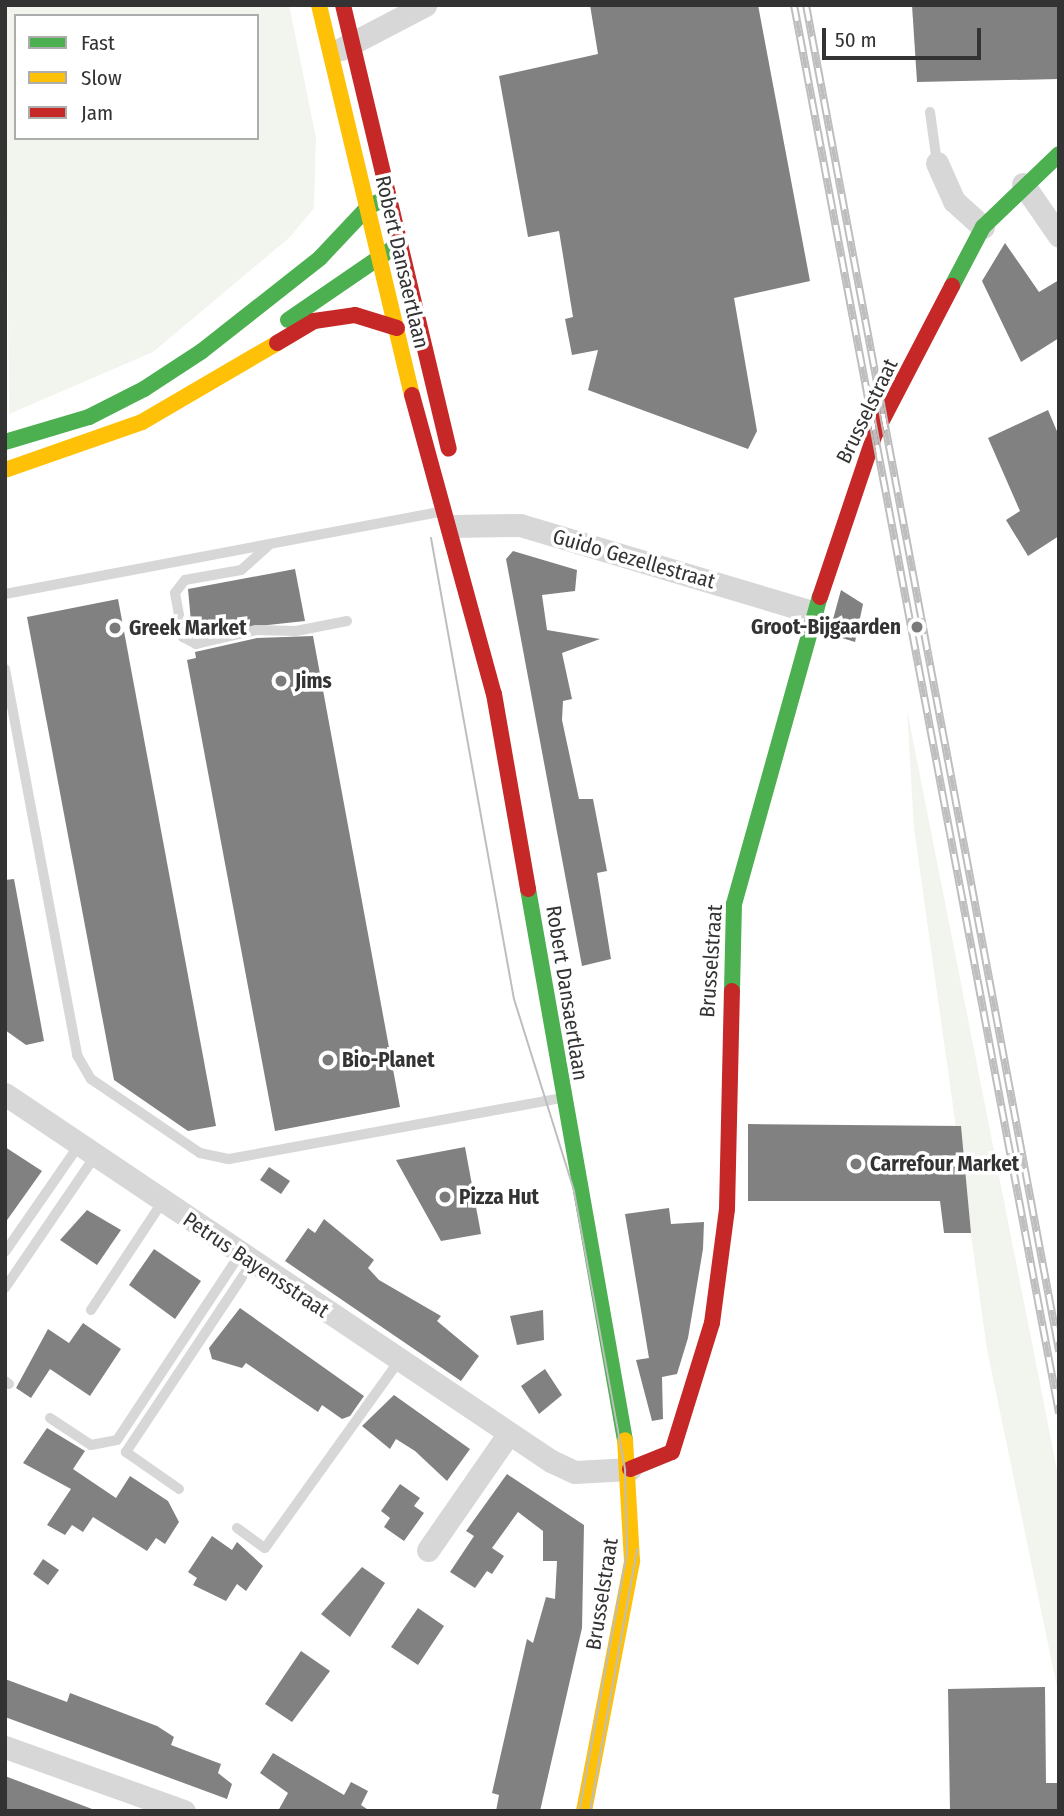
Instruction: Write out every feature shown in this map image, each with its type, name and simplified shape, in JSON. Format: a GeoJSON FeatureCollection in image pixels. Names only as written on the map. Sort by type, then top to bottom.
{"type":"FeatureCollection","features":[{"type":"Feature","properties":{"kind":"main road","name":"Robert Dansaertlaan"},"geometry":{"type":"LineString","coordinates":[[319,5],[341,49],[388,197],[453,470]]}},
{"type":"Feature","properties":{"kind":"main road","name":"Robert Dansaertlaan"},"geometry":{"type":"LineString","coordinates":[[343,5],[341,49],[368,207],[397,328],[455,510],[494,694],[630,1469]]}},
{"type":"Feature","properties":{"kind":"main road","name":"Brusselstraat"},"geometry":{"type":"LineString","coordinates":[[584,1811],[632,1561],[630,1469],[672,1452],[712,1323],[727,1209],[734,904],[812,612],[875,434],[983,226],[1023,184],[1059,154]]}},
{"type":"Feature","properties":{"kind":"main road"},"geometry":{"type":"LineString","coordinates":[[5,442],[89,417],[167,374],[320,258],[368,207],[388,197]]}},
{"type":"Feature","properties":{"kind":"main road"},"geometry":{"type":"LineString","coordinates":[[262,347],[287,321],[399,244]]}},
{"type":"Feature","properties":{"kind":"main road"},"geometry":{"type":"LineString","coordinates":[[5,470],[142,422],[262,347],[328,319],[355,315],[397,328]]}},
{"type":"Feature","properties":{"kind":"street"},"geometry":{"type":"LineString","coordinates":[[341,49],[425,5]]}},
{"type":"Feature","properties":{"kind":"street"},"geometry":{"type":"LineString","coordinates":[[937,163],[954,201],[983,226]]}},
{"type":"Feature","properties":{"kind":"street"},"geometry":{"type":"LineString","coordinates":[[1023,184],[1059,236]]}},
{"type":"Feature","properties":{"kind":"street","name":"Guido Gezellestraat"},"geometry":{"type":"LineString","coordinates":[[455,510],[520,525],[812,612]]}},
{"type":"Feature","properties":{"kind":"street","name":"Petrus Bayensstraat"},"geometry":{"type":"LineString","coordinates":[[5,1094],[509,1433],[575,1472],[630,1469]]}},
{"type":"Feature","properties":{"kind":"street"},"geometry":{"type":"LineString","coordinates":[[428,1550],[509,1433]]}},
{"type":"Feature","properties":{"kind":"street"},"geometry":{"type":"LineString","coordinates":[[5,1747],[184,1811]]}},
{"type":"Feature","properties":{"kind":"lane"},"geometry":{"type":"LineString","coordinates":[[930,112],[937,163]]}},
{"type":"Feature","properties":{"kind":"lane"},"geometry":{"type":"LineString","coordinates":[[5,594],[455,510]]}},
{"type":"Feature","properties":{"kind":"lane"},"geometry":{"type":"LineString","coordinates":[[270,544],[241,570],[185,580],[175,593],[183,637],[196,644],[256,630],[296,631],[347,621]]}},
{"type":"Feature","properties":{"kind":"lane"},"geometry":{"type":"LineString","coordinates":[[5,669],[77,1055],[91,1079],[200,1153],[229,1159],[563,1098]]}},
{"type":"Feature","properties":{"kind":"lane"},"geometry":{"type":"LineString","coordinates":[[5,1252],[87,1151]]}},
{"type":"Feature","properties":{"kind":"lane"},"geometry":{"type":"LineString","coordinates":[[5,1288],[87,1151]]}},
{"type":"Feature","properties":{"kind":"lane"},"geometry":{"type":"LineString","coordinates":[[91,1310],[163,1201]]}},
{"type":"Feature","properties":{"kind":"lane"},"geometry":{"type":"LineString","coordinates":[[50,1418],[91,1445],[117,1440],[246,1258]]}},
{"type":"Feature","properties":{"kind":"lane"},"geometry":{"type":"LineString","coordinates":[[179,1489],[126,1452],[246,1258]]}},
{"type":"Feature","properties":{"kind":"lane"},"geometry":{"type":"LineString","coordinates":[[237,1528],[265,1548],[399,1361]]}},
{"type":"Feature","properties":{"kind":"shaded area"},"geometry":{"type":"Polygon","coordinates":[[[5,5],[289,5],[316,138],[314,208],[290,237],[153,352],[9,414],[5,5]]]}},
{"type":"Feature","properties":{"kind":"shaded area"},"geometry":{"type":"Polygon","coordinates":[[[907,710],[1059,1480],[1059,1697],[987,1349],[914,828],[907,710]]]}},
{"type":"Feature","properties":{"kind":"building"},"geometry":{"type":"Polygon","coordinates":[[[590,5],[758,5],[810,281],[734,298],[757,431],[748,449],[588,390],[598,350],[572,355],[565,319],[573,317],[559,231],[528,237],[499,76],[598,54],[590,5]]]}},
{"type":"Feature","properties":{"kind":"building"},"geometry":{"type":"Polygon","coordinates":[[[912,5],[1059,5],[1059,79],[917,82],[912,5]]]}},
{"type":"Feature","properties":{"kind":"building"},"geometry":{"type":"Polygon","coordinates":[[[1005,243],[1039,292],[1059,280],[1059,338],[1021,362],[982,281],[1005,243]]]}},
{"type":"Feature","properties":{"kind":"building"},"geometry":{"type":"Polygon","coordinates":[[[1048,410],[1059,436],[1059,536],[1028,556],[1006,520],[1020,511],[988,438],[1048,410]]]}},
{"type":"Feature","properties":{"kind":"building"},"geometry":{"type":"Polygon","coordinates":[[[513,551],[577,570],[575,591],[542,595],[547,630],[600,639],[562,653],[572,699],[563,701],[562,720],[579,799],[593,799],[607,871],[597,873],[611,959],[582,966],[506,559],[513,551]]]}},
{"type":"Feature","properties":{"kind":"building"},"geometry":{"type":"Polygon","coordinates":[[[295,569],[305,621],[192,633],[188,589],[295,569]]]}},
{"type":"Feature","properties":{"kind":"building"},"geometry":{"type":"Polygon","coordinates":[[[841,590],[863,604],[855,642],[829,634],[841,590]]]}},
{"type":"Feature","properties":{"kind":"building"},"geometry":{"type":"Polygon","coordinates":[[[118,599],[216,1126],[188,1131],[114,1080],[27,617],[118,599]]]}},
{"type":"Feature","properties":{"kind":"building"},"geometry":{"type":"Polygon","coordinates":[[[313,636],[400,1107],[275,1131],[187,660],[196,658],[195,652],[257,638],[313,636]]]}},
{"type":"Feature","properties":{"kind":"building"},"geometry":{"type":"Polygon","coordinates":[[[14,879],[44,1041],[26,1045],[5,1030],[5,880],[14,879]]]}},
{"type":"Feature","properties":{"kind":"building","name":"Carrefour Market"},"geometry":{"type":"Polygon","coordinates":[[[748,1124],[961,1126],[971,1233],[944,1233],[940,1201],[748,1201],[748,1124]]]}},
{"type":"Feature","properties":{"kind":"building"},"geometry":{"type":"Polygon","coordinates":[[[5,1147],[42,1171],[5,1223],[5,1147]]]}},
{"type":"Feature","properties":{"kind":"building","name":"Pizza Hut"},"geometry":{"type":"Polygon","coordinates":[[[465,1147],[481,1234],[441,1241],[396,1160],[465,1147]]]}},
{"type":"Feature","properties":{"kind":"building"},"geometry":{"type":"Polygon","coordinates":[[[269,1167],[290,1181],[281,1194],[260,1180],[269,1167]]]}},
{"type":"Feature","properties":{"kind":"building"},"geometry":{"type":"Polygon","coordinates":[[[669,1208],[671,1224],[704,1222],[703,1249],[688,1338],[677,1374],[662,1377],[663,1419],[652,1421],[636,1360],[649,1358],[625,1214],[669,1208]]]}},
{"type":"Feature","properties":{"kind":"building"},"geometry":{"type":"Polygon","coordinates":[[[87,1210],[121,1230],[97,1265],[60,1240],[87,1210]]]}},
{"type":"Feature","properties":{"kind":"building"},"geometry":{"type":"Polygon","coordinates":[[[324,1219],[374,1260],[368,1268],[379,1280],[441,1316],[437,1321],[479,1356],[461,1381],[285,1261],[308,1228],[315,1233],[324,1219]]]}},
{"type":"Feature","properties":{"kind":"building"},"geometry":{"type":"Polygon","coordinates":[[[154,1249],[201,1281],[175,1319],[129,1285],[154,1249]]]}},
{"type":"Feature","properties":{"kind":"building"},"geometry":{"type":"Polygon","coordinates":[[[240,1308],[364,1396],[350,1416],[342,1419],[322,1405],[318,1412],[246,1363],[242,1368],[212,1359],[209,1348],[240,1308]]]}},
{"type":"Feature","properties":{"kind":"building"},"geometry":{"type":"Polygon","coordinates":[[[543,1310],[544,1340],[517,1345],[510,1316],[543,1310]]]}},
{"type":"Feature","properties":{"kind":"building"},"geometry":{"type":"Polygon","coordinates":[[[83,1323],[121,1349],[90,1396],[50,1369],[31,1398],[16,1388],[48,1329],[69,1343],[83,1323]]]}},
{"type":"Feature","properties":{"kind":"building"},"geometry":{"type":"Polygon","coordinates":[[[545,1369],[562,1395],[539,1414],[521,1386],[545,1369]]]}},
{"type":"Feature","properties":{"kind":"building"},"geometry":{"type":"Polygon","coordinates":[[[394,1395],[470,1449],[447,1481],[415,1451],[396,1439],[390,1449],[362,1426],[394,1395]]]}},
{"type":"Feature","properties":{"kind":"building"},"geometry":{"type":"Polygon","coordinates":[[[47,1428],[85,1451],[73,1469],[116,1498],[130,1476],[168,1501],[179,1522],[165,1544],[156,1538],[147,1551],[93,1517],[83,1532],[72,1525],[65,1535],[47,1525],[71,1489],[23,1463],[47,1428]]]}},
{"type":"Feature","properties":{"kind":"building"},"geometry":{"type":"Polygon","coordinates":[[[507,1474],[584,1525],[582,1628],[540,1811],[496,1811],[499,1795],[492,1793],[527,1639],[533,1643],[546,1597],[555,1599],[557,1561],[543,1561],[543,1531],[518,1512],[492,1548],[504,1556],[492,1574],[487,1571],[475,1588],[450,1572],[474,1536],[466,1531],[507,1474]]]}},
{"type":"Feature","properties":{"kind":"building"},"geometry":{"type":"Polygon","coordinates":[[[400,1484],[420,1498],[414,1506],[424,1513],[404,1541],[384,1527],[390,1518],[381,1511],[400,1484]]]}},
{"type":"Feature","properties":{"kind":"building"},"geometry":{"type":"Polygon","coordinates":[[[212,1536],[232,1550],[237,1542],[263,1566],[246,1591],[237,1584],[226,1601],[193,1585],[197,1578],[188,1572],[212,1536]]]}},
{"type":"Feature","properties":{"kind":"building"},"geometry":{"type":"Polygon","coordinates":[[[43,1559],[59,1570],[48,1585],[33,1574],[43,1559]]]}},
{"type":"Feature","properties":{"kind":"building"},"geometry":{"type":"Polygon","coordinates":[[[362,1567],[385,1583],[350,1637],[321,1614],[362,1567]]]}},
{"type":"Feature","properties":{"kind":"building"},"geometry":{"type":"Polygon","coordinates":[[[418,1608],[444,1626],[418,1665],[391,1647],[418,1608]]]}},
{"type":"Feature","properties":{"kind":"building"},"geometry":{"type":"Polygon","coordinates":[[[301,1651],[330,1671],[292,1722],[265,1704],[301,1651]]]}},
{"type":"Feature","properties":{"kind":"building"},"geometry":{"type":"Polygon","coordinates":[[[5,1679],[67,1702],[70,1693],[157,1726],[174,1737],[171,1745],[221,1764],[218,1773],[232,1784],[227,1799],[5,1717],[5,1679]]]}},
{"type":"Feature","properties":{"kind":"building"},"geometry":{"type":"Polygon","coordinates":[[[1045,1687],[1046,1783],[1059,1783],[1059,1811],[950,1811],[948,1689],[1045,1687]]]}},
{"type":"Feature","properties":{"kind":"building"},"geometry":{"type":"Polygon","coordinates":[[[273,1753],[344,1795],[351,1782],[368,1791],[361,1805],[370,1811],[278,1811],[288,1793],[260,1773],[273,1753]]]}},
{"type":"Feature","properties":{"kind":"building"},"geometry":{"type":"Polygon","coordinates":[[[5,1776],[92,1809],[92,1811],[5,1811],[5,1776]]]}},
{"type":"Feature","properties":{"kind":"tram line"},"geometry":{"type":"LineString","coordinates":[[431,538],[514,999],[574,1191],[625,1470],[627,1553],[579,1811]]}},
{"type":"Feature","properties":{"kind":"tram line"},"geometry":{"type":"LineString","coordinates":[[590,1811],[637,1549]]}},
{"type":"Feature","properties":{"kind":"railway"},"geometry":{"type":"LineString","coordinates":[[794,5],[1059,1413]]}},
{"type":"Feature","properties":{"kind":"railway"},"geometry":{"type":"LineString","coordinates":[[806,5],[1059,1351]]}},
{"type":"Feature","properties":{"kind":"traffic: fast"},"geometry":{"type":"LineString","coordinates":[[952,286],[983,227],[1059,154]]}},
{"type":"Feature","properties":{"kind":"traffic: fast"},"geometry":{"type":"LineString","coordinates":[[5,442],[89,417],[144,389],[202,351],[320,258],[368,207],[388,197]]}},
{"type":"Feature","properties":{"kind":"traffic: fast"},"geometry":{"type":"LineString","coordinates":[[288,320],[399,244]]}},
{"type":"Feature","properties":{"kind":"traffic: fast"},"geometry":{"type":"LineString","coordinates":[[732,991],[734,904],[820,597]]}},
{"type":"Feature","properties":{"kind":"traffic: fast"},"geometry":{"type":"LineString","coordinates":[[528,889],[625,1440]]}},
{"type":"Feature","properties":{"kind":"traffic: slow"},"geometry":{"type":"LineString","coordinates":[[319,5],[412,395]]}},
{"type":"Feature","properties":{"kind":"traffic: slow"},"geometry":{"type":"LineString","coordinates":[[5,470],[142,422],[277,343]]}},
{"type":"Feature","properties":{"kind":"traffic: slow"},"geometry":{"type":"LineString","coordinates":[[584,1811],[632,1561],[625,1440]]}},
{"type":"Feature","properties":{"kind":"traffic: jam"},"geometry":{"type":"LineString","coordinates":[[343,5],[449,449]]}},
{"type":"Feature","properties":{"kind":"traffic: jam"},"geometry":{"type":"LineString","coordinates":[[820,597],[875,434],[952,286]]}},
{"type":"Feature","properties":{"kind":"traffic: jam"},"geometry":{"type":"LineString","coordinates":[[277,343],[314,321],[355,315],[397,328]]}},
{"type":"Feature","properties":{"kind":"traffic: jam"},"geometry":{"type":"LineString","coordinates":[[412,395],[494,694],[528,889]]}},
{"type":"Feature","properties":{"kind":"traffic: jam"},"geometry":{"type":"LineString","coordinates":[[630,1469],[672,1452],[712,1323],[727,1209],[732,991]]}},
{"type":"Feature","properties":{"kind":"place","name":"Groot-Bijgaarden"},"geometry":{"type":"Point","coordinates":[917,627]}},
{"type":"Feature","properties":{"kind":"place","name":"Greek Market"},"geometry":{"type":"Point","coordinates":[115,628]}},
{"type":"Feature","properties":{"kind":"place","name":"Jims"},"geometry":{"type":"Point","coordinates":[281,681]}},
{"type":"Feature","properties":{"kind":"place","name":"Bio-Planet"},"geometry":{"type":"Point","coordinates":[328,1060]}},
{"type":"Feature","properties":{"kind":"place","name":"Carrefour Market"},"geometry":{"type":"Point","coordinates":[856,1164]}},
{"type":"Feature","properties":{"kind":"place","name":"Pizza Hut"},"geometry":{"type":"Point","coordinates":[445,1197]}}]}
